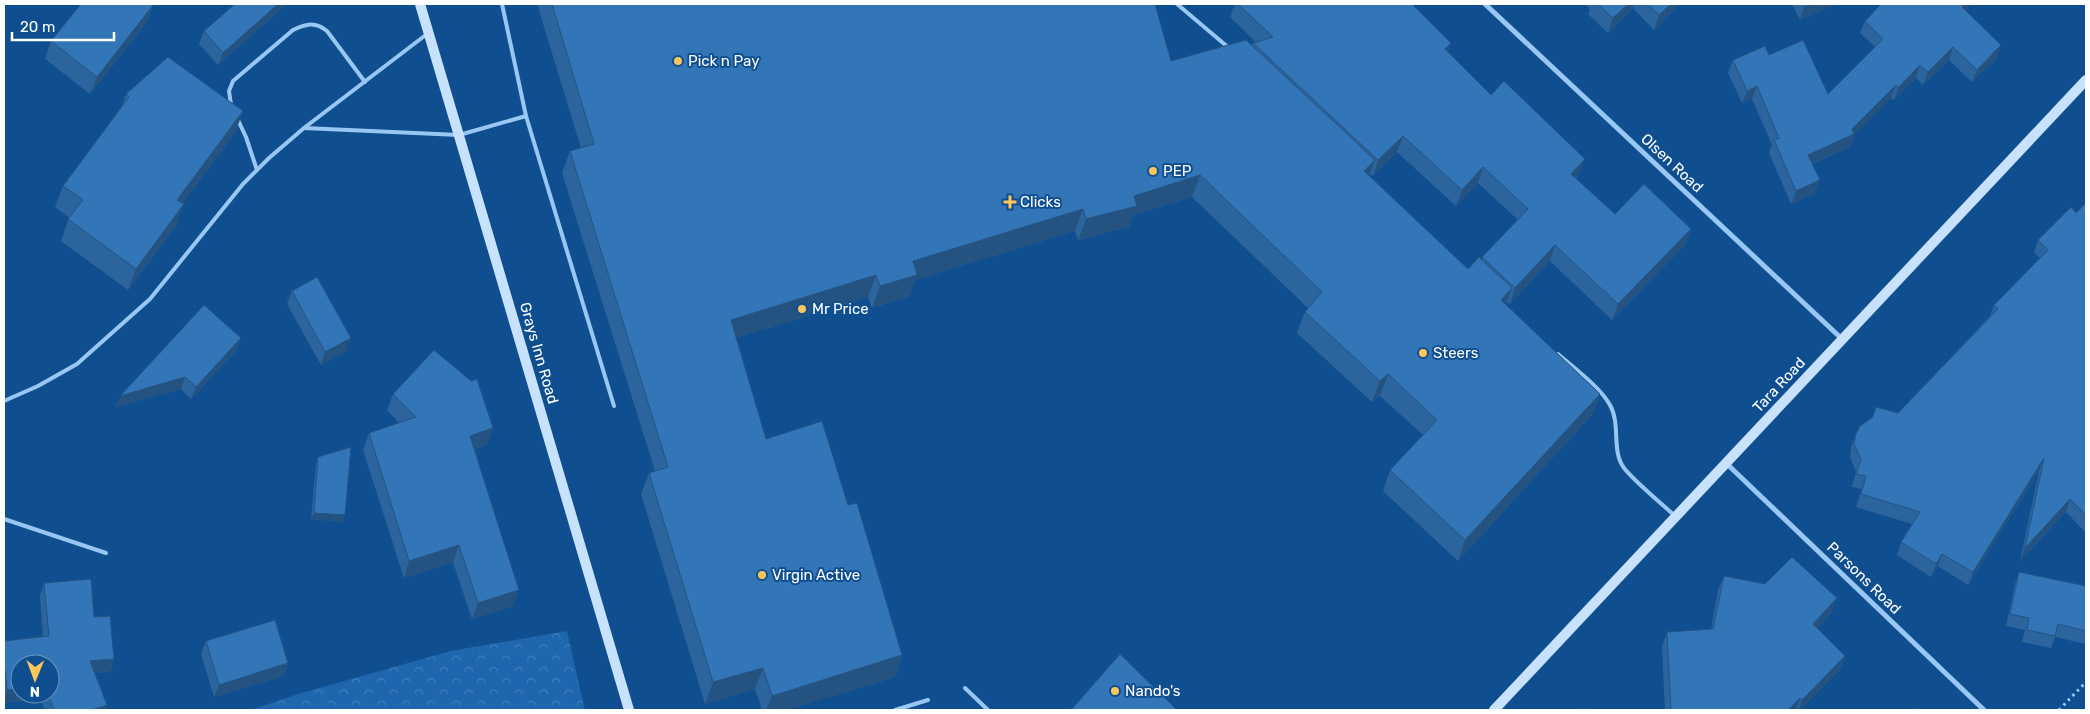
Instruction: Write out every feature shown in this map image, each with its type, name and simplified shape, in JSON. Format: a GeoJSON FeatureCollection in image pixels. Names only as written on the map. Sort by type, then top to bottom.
{"type":"FeatureCollection","features":[{"type":"Feature","properties":{"kind":"street","name":"Grays Inn Road"},"geometry":{"type":"LineString","coordinates":[[420,4],[629,710]]}},
{"type":"Feature","properties":{"kind":"street","name":"Olsen Road"},"geometry":{"type":"LineString","coordinates":[[1485,4],[1842,340]]}},
{"type":"Feature","properties":{"kind":"street","name":"Tara Road"},"geometry":{"type":"LineString","coordinates":[[1494,710],[2086,80]]}},
{"type":"Feature","properties":{"kind":"street","name":"Parsons Road"},"geometry":{"type":"LineString","coordinates":[[1727,464],[1984,710]]}},
{"type":"Feature","properties":{"kind":"lane"},"geometry":{"type":"LineString","coordinates":[[502,4],[526,116],[614,406]]}},
{"type":"Feature","properties":{"kind":"lane"},"geometry":{"type":"LineString","coordinates":[[1177,4],[1233,52]]}},
{"type":"Feature","properties":{"kind":"lane"},"geometry":{"type":"LineString","coordinates":[[257,170],[246,137],[230,104],[229,91],[233,81],[293,30],[304,24],[321,26],[327,31],[365,82]]}},
{"type":"Feature","properties":{"kind":"lane"},"geometry":{"type":"LineString","coordinates":[[4,401],[38,386],[77,364],[150,299],[243,184],[257,170],[304,128],[429,33]]}},
{"type":"Feature","properties":{"kind":"lane"},"geometry":{"type":"LineString","coordinates":[[304,128],[459,136],[526,116]]}},
{"type":"Feature","properties":{"kind":"lane"},"geometry":{"type":"LineString","coordinates":[[1550,347],[1601,394],[1610,406],[1615,421],[1618,455],[1624,468],[1676,518]]}},
{"type":"Feature","properties":{"kind":"lane"},"geometry":{"type":"LineString","coordinates":[[4,519],[106,553]]}},
{"type":"Feature","properties":{"kind":"lane"},"geometry":{"type":"LineString","coordinates":[[965,688],[988,710]]}},
{"type":"Feature","properties":{"kind":"lane"},"geometry":{"type":"LineString","coordinates":[[895,710],[928,700]]}},
{"type":"Feature","properties":{"kind":"path"},"geometry":{"type":"LineString","coordinates":[[2059,710],[2086,682]]}},
{"type":"Feature","properties":{"kind":"green space"},"geometry":{"type":"Polygon","coordinates":[[[567,631],[585,710],[251,710],[298,694],[451,651],[567,631]]]}},
{"type":"Feature","properties":{"kind":"building"},"geometry":{"type":"Polygon","coordinates":[[[81,4],[154,4],[97,77],[51,41],[81,4]]]}},
{"type":"Feature","properties":{"kind":"building"},"geometry":{"type":"Polygon","coordinates":[[[235,4],[278,4],[223,53],[204,31],[235,4]]]}},
{"type":"Feature","properties":{"kind":"building"},"geometry":{"type":"Polygon","coordinates":[[[552,4],[1155,4],[1171,61],[1246,40],[1375,160],[1364,171],[1468,269],[1479,257],[1512,288],[1501,300],[1600,394],[1465,540],[1390,470],[1437,420],[1388,374],[1380,381],[1305,312],[1322,292],[1200,175],[1134,196],[1137,206],[1086,219],[1083,209],[913,261],[917,275],[880,286],[876,275],[731,320],[766,439],[822,421],[848,505],[857,503],[902,655],[772,696],[763,668],[713,682],[649,473],[668,467],[570,151],[594,144],[552,4]]]}},
{"type":"Feature","properties":{"kind":"building"},"geometry":{"type":"Polygon","coordinates":[[[1238,4],[1412,4],[1451,43],[1445,49],[1491,95],[1504,81],[1585,159],[1571,174],[1615,214],[1644,184],[1691,229],[1618,304],[1555,245],[1515,288],[1482,257],[1528,209],[1483,167],[1462,190],[1403,136],[1378,160],[1253,43],[1273,37],[1238,4]]]}},
{"type":"Feature","properties":{"kind":"building"},"geometry":{"type":"Polygon","coordinates":[[[1598,4],[1628,4],[1613,18],[1598,4]]]}},
{"type":"Feature","properties":{"kind":"building"},"geometry":{"type":"Polygon","coordinates":[[[1648,4],[1671,4],[1659,15],[1648,4]]]}},
{"type":"Feature","properties":{"kind":"building"},"geometry":{"type":"Polygon","coordinates":[[[1881,4],[1965,4],[1962,7],[2001,45],[1977,70],[1953,47],[1928,72],[1920,65],[1898,88],[1896,85],[1852,129],[1854,134],[1808,155],[1820,180],[1796,191],[1774,140],[1779,138],[1757,86],[1747,91],[1733,60],[1765,46],[1769,55],[1803,40],[1828,94],[1883,39],[1865,21],[1881,4]]]}},
{"type":"Feature","properties":{"kind":"building"},"geometry":{"type":"Polygon","coordinates":[[[168,57],[243,111],[177,200],[184,204],[136,269],[68,219],[83,200],[63,186],[129,97],[126,94],[168,57]]]}},
{"type":"Feature","properties":{"kind":"building"},"geometry":{"type":"Polygon","coordinates":[[[2086,203],[2086,515],[2070,499],[2025,548],[2044,458],[1973,572],[1942,554],[1936,564],[1901,542],[1920,512],[1861,494],[1866,476],[1856,474],[1861,459],[1854,444],[1856,434],[1860,426],[1873,417],[1876,407],[1898,413],[1998,309],[1994,305],[2048,250],[2038,240],[2071,207],[2076,213],[2086,203]]]}},
{"type":"Feature","properties":{"kind":"building"},"geometry":{"type":"Polygon","coordinates":[[[317,277],[351,338],[325,352],[292,291],[317,277]]]}},
{"type":"Feature","properties":{"kind":"building"},"geometry":{"type":"Polygon","coordinates":[[[204,305],[241,338],[196,387],[185,377],[120,396],[204,305]]]}},
{"type":"Feature","properties":{"kind":"building"},"geometry":{"type":"Polygon","coordinates":[[[434,350],[471,381],[477,379],[493,428],[470,436],[519,590],[478,603],[459,545],[409,561],[369,433],[416,417],[393,394],[434,350]]]}},
{"type":"Feature","properties":{"kind":"building"},"geometry":{"type":"Polygon","coordinates":[[[351,447],[345,515],[314,513],[318,457],[351,447]]]}},
{"type":"Feature","properties":{"kind":"building"},"geometry":{"type":"Polygon","coordinates":[[[1792,557],[1837,598],[1813,624],[1845,656],[1802,700],[1800,698],[1788,710],[1671,710],[1667,632],[1713,629],[1724,576],[1765,584],[1792,557]]]}},
{"type":"Feature","properties":{"kind":"building"},"geometry":{"type":"Polygon","coordinates":[[[2019,572],[2086,586],[2086,631],[2058,624],[2055,636],[2027,630],[2029,618],[2010,614],[2019,572]]]}},
{"type":"Feature","properties":{"kind":"building"},"geometry":{"type":"Polygon","coordinates":[[[91,579],[94,617],[110,616],[114,659],[90,661],[107,705],[92,710],[54,710],[52,704],[60,704],[60,654],[10,654],[10,690],[7,690],[4,641],[49,636],[44,583],[91,579]]]}},
{"type":"Feature","properties":{"kind":"building"},"geometry":{"type":"Polygon","coordinates":[[[275,620],[288,663],[219,685],[206,641],[275,620]]]}},
{"type":"Feature","properties":{"kind":"building"},"geometry":{"type":"Polygon","coordinates":[[[1120,654],[1176,709],[1175,710],[1071,710],[1120,654]]]}},
{"type":"Feature","properties":{"kind":"place","name":"Pick n Pay"},"geometry":{"type":"Point","coordinates":[678,61]}},
{"type":"Feature","properties":{"kind":"place","name":"PEP"},"geometry":{"type":"Point","coordinates":[1153,171]}},
{"type":"Feature","properties":{"kind":"place","name":"Clicks"},"geometry":{"type":"Point","coordinates":[1010,202]}},
{"type":"Feature","properties":{"kind":"place","name":"Mr Price"},"geometry":{"type":"Point","coordinates":[802,309]}},
{"type":"Feature","properties":{"kind":"place","name":"Steers"},"geometry":{"type":"Point","coordinates":[1423,353]}},
{"type":"Feature","properties":{"kind":"place","name":"Virgin Active"},"geometry":{"type":"Point","coordinates":[762,575]}},
{"type":"Feature","properties":{"kind":"place","name":"Nando's"},"geometry":{"type":"Point","coordinates":[1115,691]}}]}
